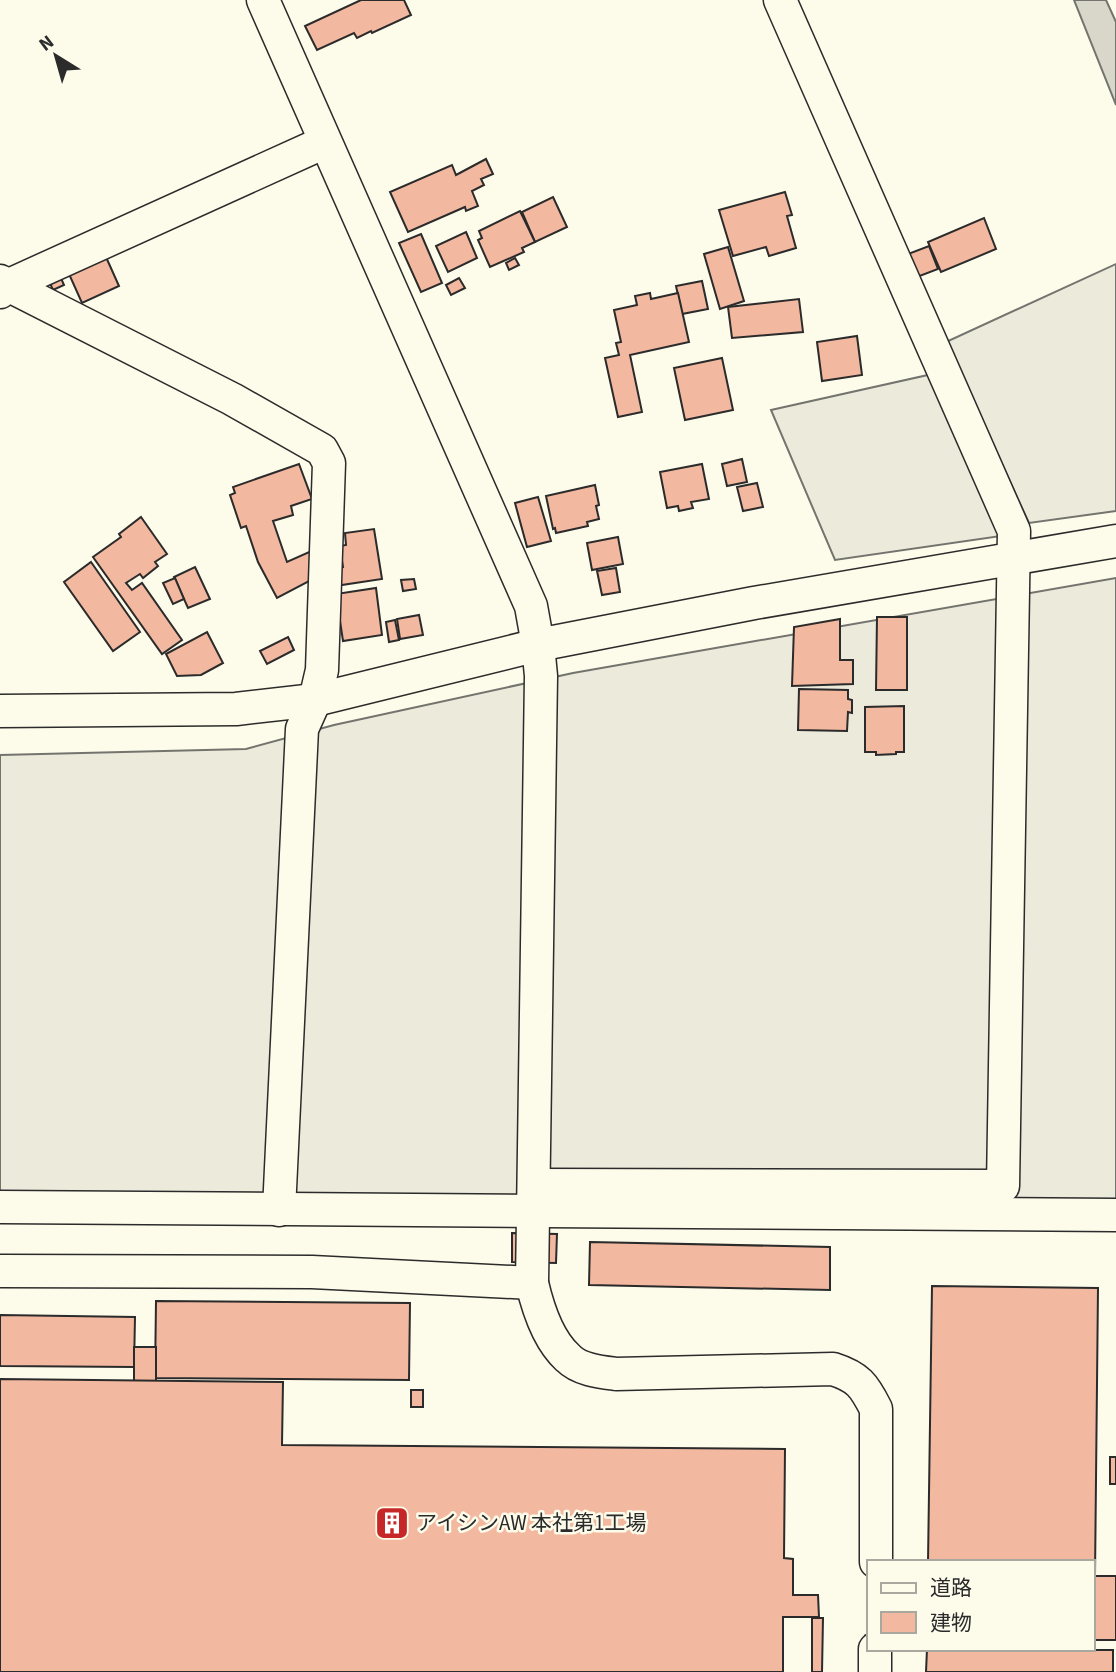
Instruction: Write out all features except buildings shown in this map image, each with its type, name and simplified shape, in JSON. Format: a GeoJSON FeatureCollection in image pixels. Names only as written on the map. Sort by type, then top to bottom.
{"type":"FeatureCollection","features":[{"type":"Feature","properties":{"kind":"street"},"geometry":{"type":"LineString","coordinates":[[262,0],[531,606],[541,676],[532,1283],[537,1304],[553,1338],[569,1360],[592,1370],[616,1374],[833,1369],[851,1375],[866,1389],[876,1409],[876,1560]]}},
{"type":"Feature","properties":{"kind":"street"},"geometry":{"type":"LineString","coordinates":[[0,1208],[279,1210],[533,1198],[1003,1186],[1014,531],[780,0]]}},
{"type":"Feature","properties":{"kind":"street"},"geometry":{"type":"LineString","coordinates":[[2,286],[325,142]]}},
{"type":"Feature","properties":{"kind":"street"},"geometry":{"type":"LineString","coordinates":[[2,286],[232,399],[322,450],[327,456],[329,463],[322,670],[315,700],[302,729],[279,1210]]}},
{"type":"Feature","properties":{"kind":"street"},"geometry":{"type":"LineString","coordinates":[[0,711],[236,709],[315,700],[538,645],[754,603],[1116,541]]}},
{"type":"Feature","properties":{"kind":"street"},"geometry":{"type":"LineString","coordinates":[[533,1198],[1116,1215]]}},
{"type":"Feature","properties":{"kind":"street"},"geometry":{"type":"LineString","coordinates":[[0,1271],[312,1272],[532,1283]]}},
{"type":"Feature","properties":{"kind":"street"},"geometry":{"type":"LineString","coordinates":[[875,1651],[875,1672]]}},
{"type":"Feature","properties":{"kind":"shaded area"},"geometry":{"type":"Polygon","coordinates":[[[1074,0],[1106,0],[1116,22],[1116,105],[1074,0]]]}},
{"type":"Feature","properties":{"kind":"shaded area"},"geometry":{"type":"Polygon","coordinates":[[[1116,264],[1116,511],[1029,523],[946,342],[1116,264]]]}},
{"type":"Feature","properties":{"kind":"shaded area"},"geometry":{"type":"Polygon","coordinates":[[[928,375],[1001,536],[835,560],[771,410],[928,375]]]}},
{"type":"Feature","properties":{"kind":"shaded area"},"geometry":{"type":"Polygon","coordinates":[[[1116,578],[1116,1200],[0,1196],[0,755],[246,749],[334,725],[573,673],[1116,578]]]}},
{"type":"Feature","properties":{"kind":"place","name":"アイシンAW 本社第1工場"},"geometry":{"type":"Point","coordinates":[392,1523]}}]}
